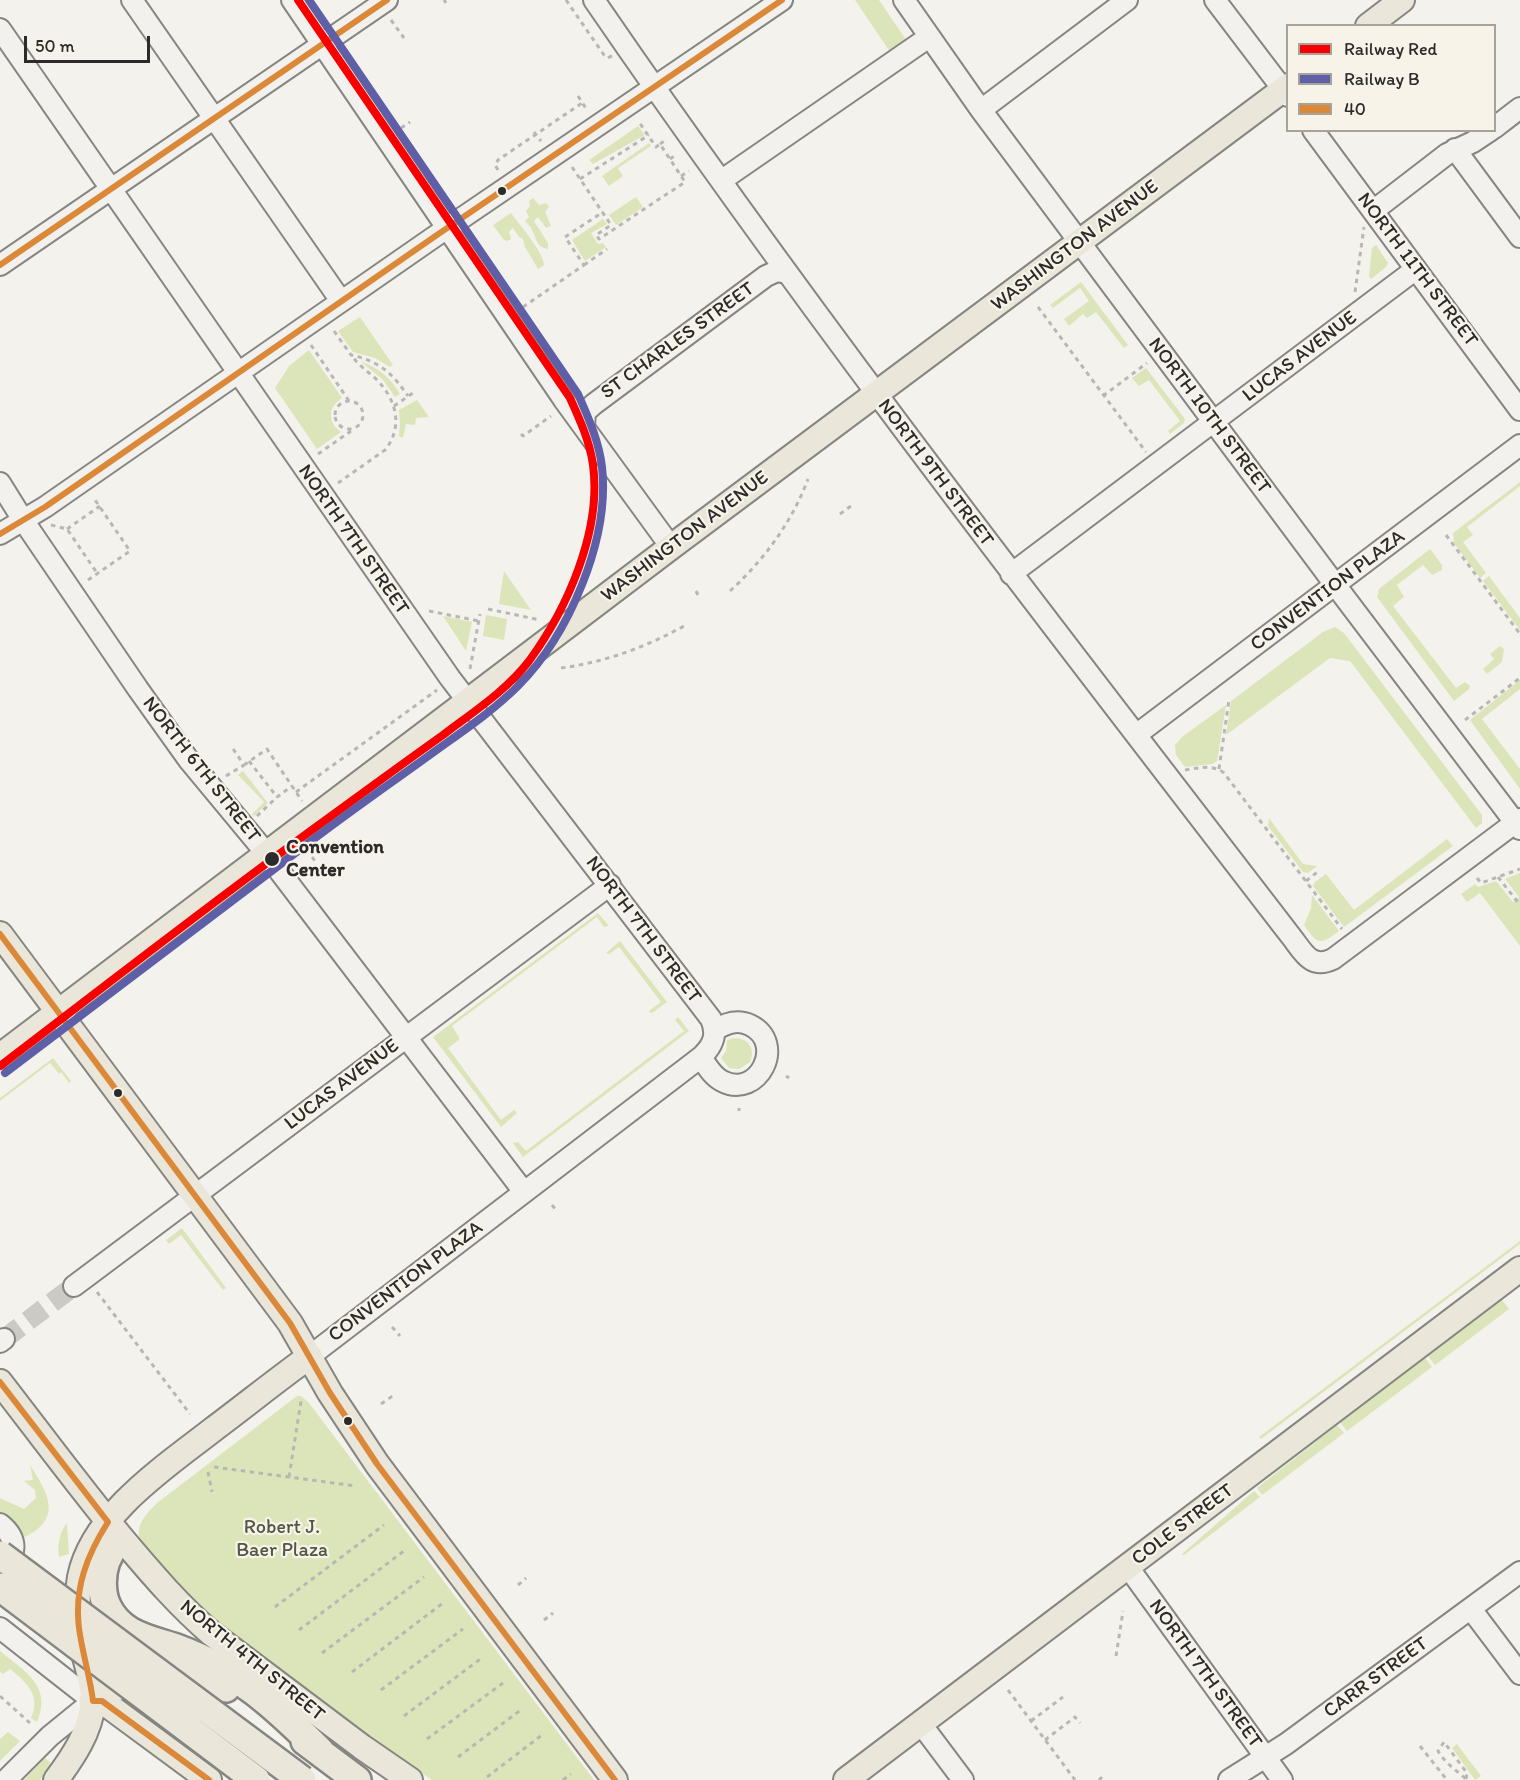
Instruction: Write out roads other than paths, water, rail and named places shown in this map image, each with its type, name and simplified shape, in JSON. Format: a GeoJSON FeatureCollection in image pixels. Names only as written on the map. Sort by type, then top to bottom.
{"type":"FeatureCollection","features":[{"type":"Feature","properties":{"kind":"highway"},"geometry":{"type":"LineString","coordinates":[[108,1522],[114,1540],[105,1563],[103,1590],[105,1604],[113,1617],[132,1634],[189,1653],[246,1684],[269,1702],[320,1751]]}},
{"type":"Feature","properties":{"kind":"highway"},"geometry":{"type":"LineString","coordinates":[[0,1555],[302,1780]]}},
{"type":"Feature","properties":{"kind":"highway"},"geometry":{"type":"LineString","coordinates":[[0,1587],[256,1780]]}},
{"type":"Feature","properties":{"kind":"highway"},"geometry":{"type":"LineString","coordinates":[[93,1701],[121,1683],[139,1676],[171,1673],[199,1676],[230,1690],[320,1751],[357,1780]]}},
{"type":"Feature","properties":{"kind":"main road"},"geometry":{"type":"LineString","coordinates":[[1371,24],[1402,0]]}},
{"type":"Feature","properties":{"kind":"main road","name":"WASHINGTON AVENUE"},"geometry":{"type":"LineString","coordinates":[[0,1056],[671,547],[1079,242],[1286,91]]}},
{"type":"Feature","properties":{"kind":"main road"},"geometry":{"type":"LineString","coordinates":[[0,934],[290,1323],[342,1412],[377,1464],[615,1780]]}},
{"type":"Feature","properties":{"kind":"main road","name":"COLE STREET"},"geometry":{"type":"LineString","coordinates":[[846,1780],[1520,1269]]}},
{"type":"Feature","properties":{"kind":"main road","name":"CONVENTION PLAZA"},"geometry":{"type":"LineString","coordinates":[[93,1701],[78,1625],[81,1574],[91,1548],[108,1522],[140,1487],[310,1356]]}},
{"type":"Feature","properties":{"kind":"main road","name":"NORTH 4TH STREET"},"geometry":{"type":"LineString","coordinates":[[0,1382],[108,1522],[178,1604],[212,1635],[410,1780]]}},
{"type":"Feature","properties":{"kind":"main road"},"geometry":{"type":"LineString","coordinates":[[56,1780],[84,1736],[93,1701],[102,1701],[209,1780]]}},
{"type":"Feature","properties":{"kind":"street"},"geometry":{"type":"LineString","coordinates":[[132,0],[202,104],[341,301]]}},
{"type":"Feature","properties":{"kind":"street"},"geometry":{"type":"LineString","coordinates":[[292,0],[446,229],[671,547]]}},
{"type":"Feature","properties":{"kind":"street","name":"NORTH 9TH STREET"},"geometry":{"type":"LineString","coordinates":[[594,0],[787,273],[876,394],[1136,735],[1180,779],[1290,935],[1314,963],[1323,964],[1345,951],[1518,823]]}},
{"type":"Feature","properties":{"kind":"street"},"geometry":{"type":"LineString","coordinates":[[0,534],[782,0]]}},
{"type":"Feature","properties":{"kind":"street","name":"NORTH 10TH STREET"},"geometry":{"type":"LineString","coordinates":[[904,0],[981,110],[1079,242],[1336,586],[1518,823]]}},
{"type":"Feature","properties":{"kind":"street"},"geometry":{"type":"LineString","coordinates":[[981,110],[1127,0]]}},
{"type":"Feature","properties":{"kind":"street"},"geometry":{"type":"LineString","coordinates":[[1215,0],[1286,91]]}},
{"type":"Feature","properties":{"kind":"street"},"geometry":{"type":"LineString","coordinates":[[0,265],[322,44],[388,9]]}},
{"type":"Feature","properties":{"kind":"street","name":"NORTH 7TH STREET"},"geometry":{"type":"LineString","coordinates":[[0,29],[237,373],[468,701],[711,1019],[714,1035]]}},
{"type":"Feature","properties":{"kind":"street"},"geometry":{"type":"LineString","coordinates":[[722,180],[929,37]]}},
{"type":"Feature","properties":{"kind":"street"},"geometry":{"type":"LineString","coordinates":[[1496,126],[1520,108]]}},
{"type":"Feature","properties":{"kind":"street","name":"NORTH 11TH STREET"},"geometry":{"type":"LineString","coordinates":[[1314,132],[1368,218],[1416,269],[1520,410]]}},
{"type":"Feature","properties":{"kind":"street"},"geometry":{"type":"LineString","coordinates":[[1368,218],[1455,149],[1473,142],[1488,132]]}},
{"type":"Feature","properties":{"kind":"street"},"geometry":{"type":"LineString","coordinates":[[1455,149],[1520,237]]}},
{"type":"Feature","properties":{"kind":"street","name":"LUCAS AVENUE"},"geometry":{"type":"LineString","coordinates":[[1011,574],[1416,269]]}},
{"type":"Feature","properties":{"kind":"street","name":"ST CHARLES STREET"},"geometry":{"type":"LineString","coordinates":[[584,427],[583,416],[594,404],[766,276],[777,271],[787,273]]}},
{"type":"Feature","properties":{"kind":"street","name":"CONVENTION PLAZA"},"geometry":{"type":"LineString","coordinates":[[1136,735],[1520,446]]}},
{"type":"Feature","properties":{"kind":"street","name":"NORTH 6TH STREET"},"geometry":{"type":"LineString","coordinates":[[0,483],[167,731],[209,786],[267,854],[524,1192]]}},
{"type":"Feature","properties":{"kind":"street","name":"LUCAS AVENUE"},"geometry":{"type":"LineString","coordinates":[[74,1286],[610,885]]}},
{"type":"Feature","properties":{"kind":"street"},"geometry":{"type":"LineString","coordinates":[[700,1057],[713,1075],[730,1084],[749,1082],[763,1070],[768,1051],[760,1032],[752,1026],[733,1022],[714,1035]]}},
{"type":"Feature","properties":{"kind":"street","name":"CONVENTION PLAZA"},"geometry":{"type":"LineString","coordinates":[[310,1356],[700,1057],[711,1047],[714,1035]]}},
{"type":"Feature","properties":{"kind":"street"},"geometry":{"type":"LineString","coordinates":[[0,1524],[10,1533],[14,1542],[14,1553],[0,1578]]}},
{"type":"Feature","properties":{"kind":"street","name":"NORTH 7TH STREET"},"geometry":{"type":"LineString","coordinates":[[1128,1567],[1282,1780]]}},
{"type":"Feature","properties":{"kind":"street","name":"CARR STREET"},"geometry":{"type":"LineString","coordinates":[[1229,1780],[1265,1757],[1520,1572]]}},
{"type":"Feature","properties":{"kind":"street"},"geometry":{"type":"LineString","coordinates":[[1471,1609],[1520,1674]]}},
{"type":"Feature","properties":{"kind":"street"},"geometry":{"type":"LineString","coordinates":[[0,1628],[93,1701],[50,1736],[6,1780]]}},
{"type":"Feature","properties":{"kind":"street"},"geometry":{"type":"LineString","coordinates":[[921,1724],[963,1780]]}},
{"type":"Feature","properties":{"kind":"tunnel"},"geometry":{"type":"LineString","coordinates":[[4,1339],[74,1286]]}},
{"type":"Feature","properties":{"kind":"rail line","name":"Red"},"geometry":{"type":"LineString","coordinates":[[0,1066],[248,877],[500,692],[529,661],[556,618],[579,568],[587,542],[594,490],[592,456],[570,398],[298,0]]}},
{"type":"Feature","properties":{"kind":"rail line","name":"B"},"geometry":{"type":"LineString","coordinates":[[5,1073],[322,833],[480,719],[509,695],[537,665],[554,640],[582,584],[592,554],[603,495],[602,467],[596,439],[578,394],[309,0]]}},
{"type":"Feature","properties":{"kind":"place","name":"Convention Center"},"geometry":{"type":"Point","coordinates":[272,859]}},
{"type":"Feature","properties":{"kind":"park label","name":"Robert J. Baer Plaza"},"geometry":{"type":"Point","coordinates":[282,1540]}}]}
